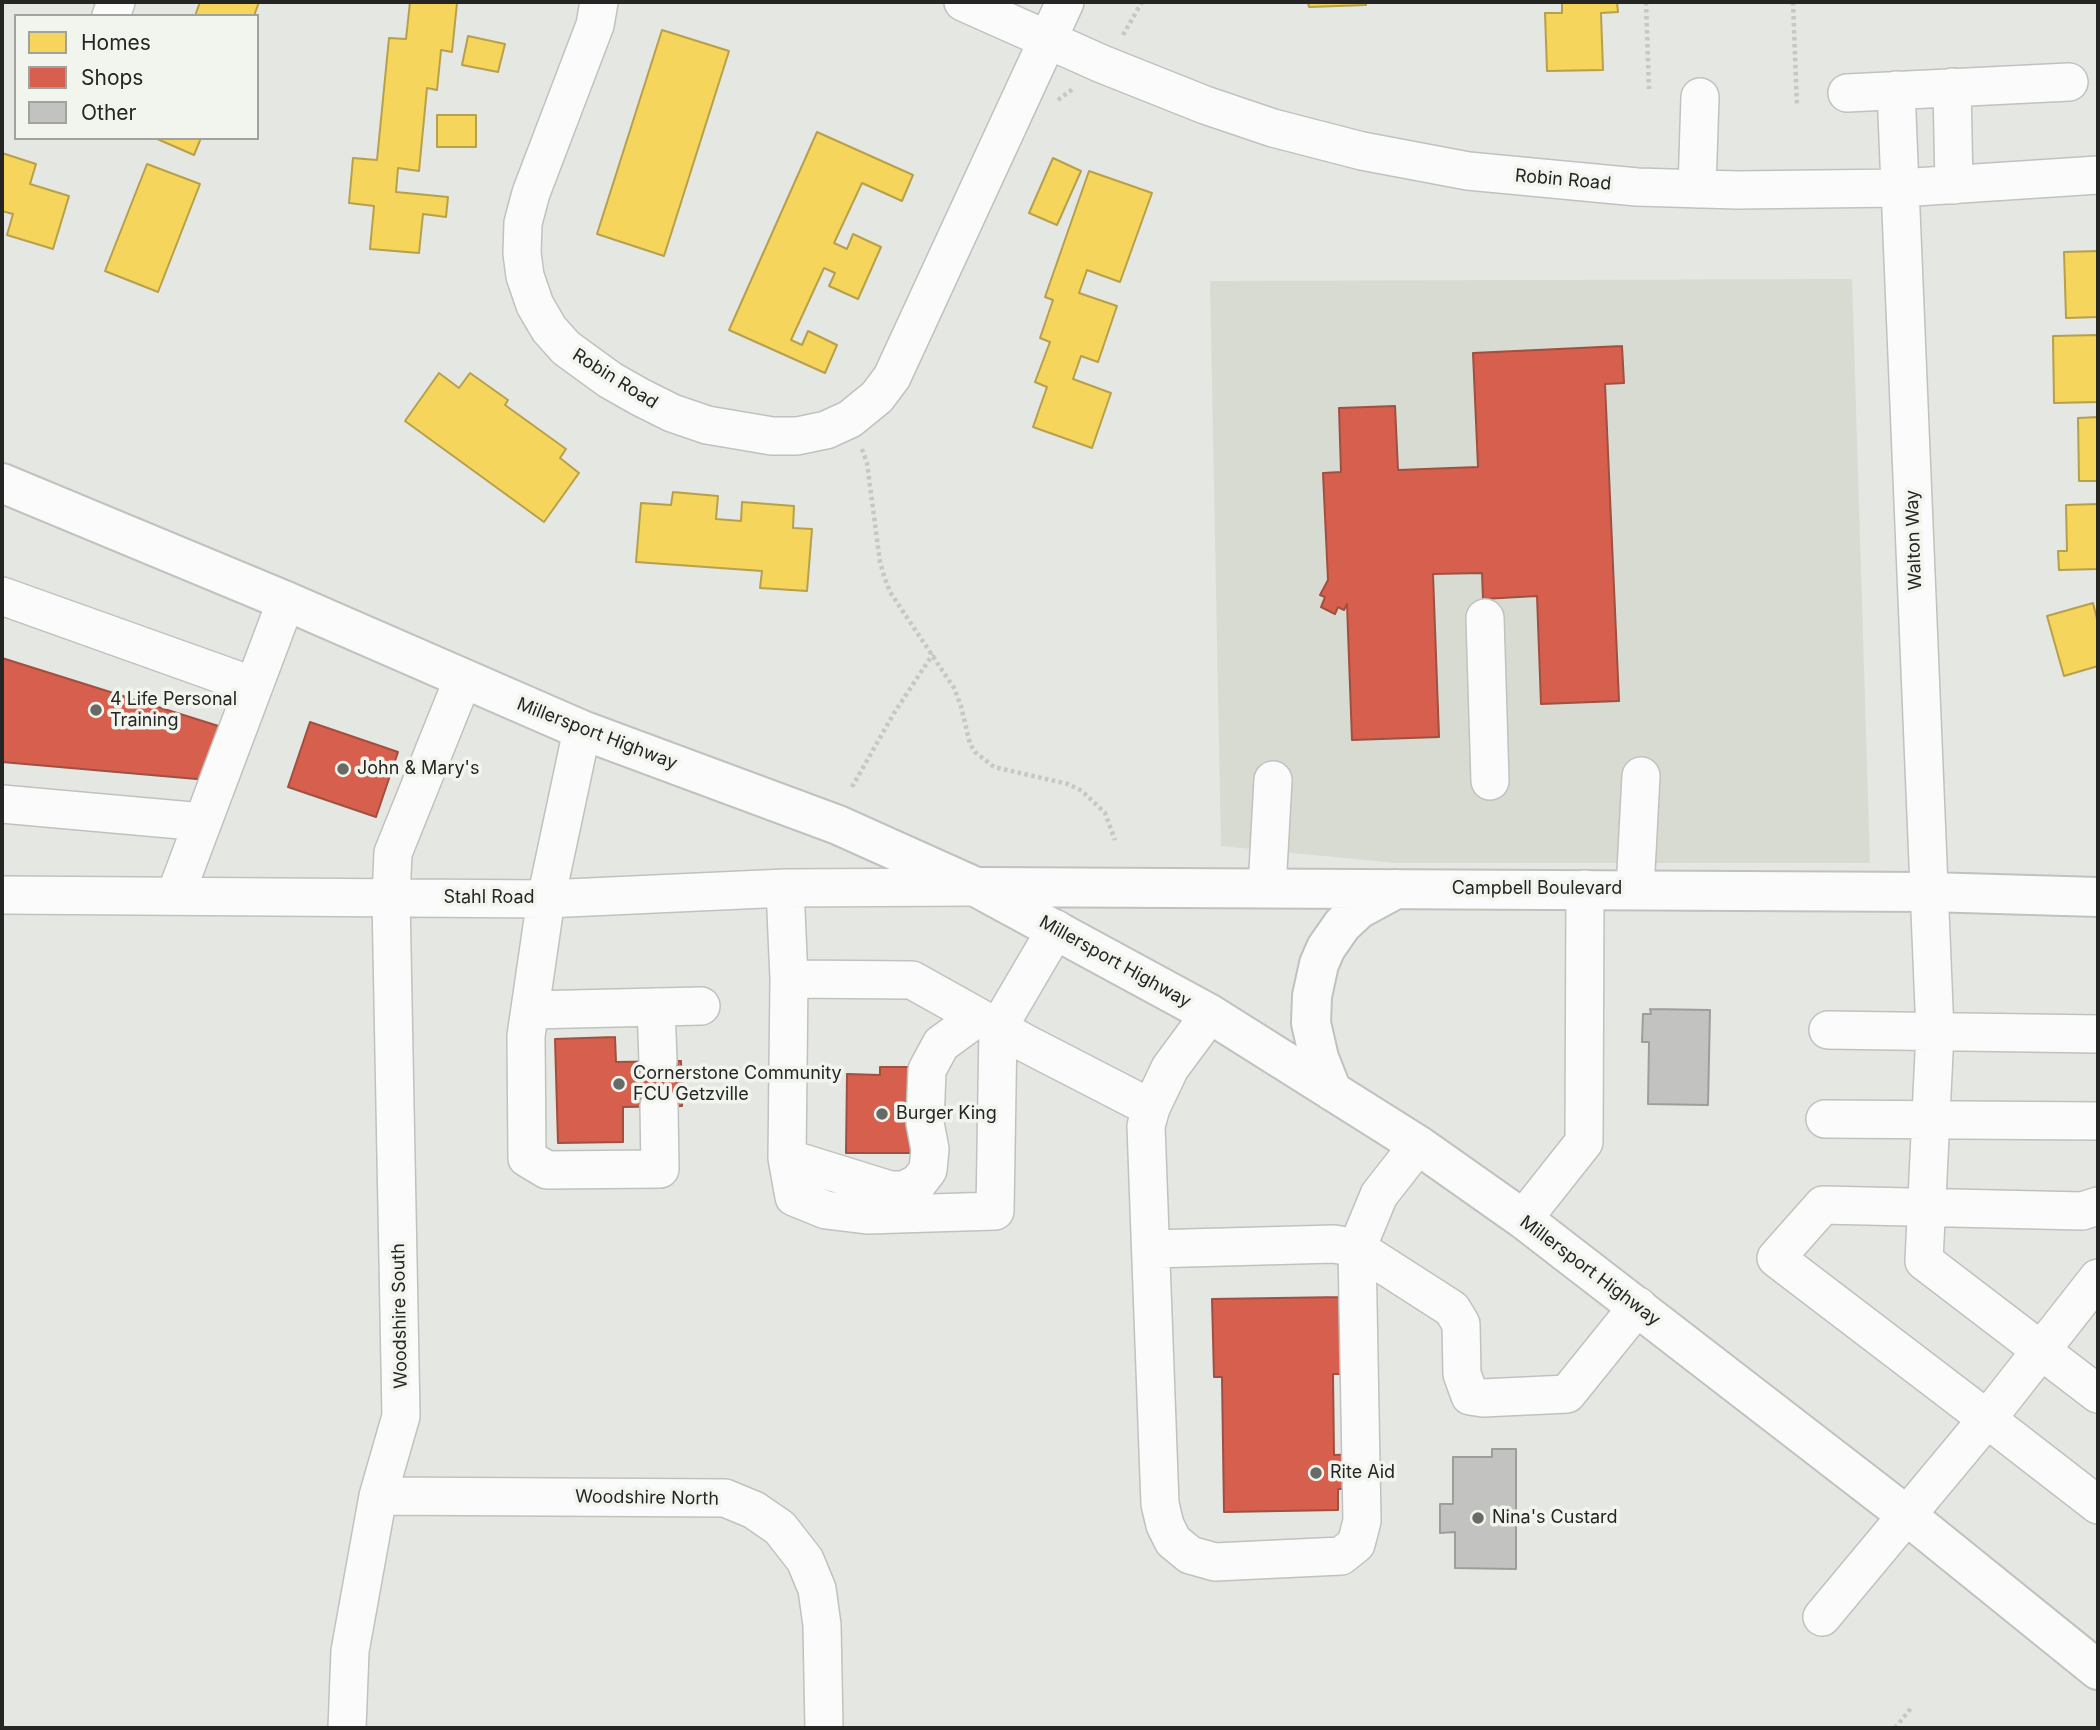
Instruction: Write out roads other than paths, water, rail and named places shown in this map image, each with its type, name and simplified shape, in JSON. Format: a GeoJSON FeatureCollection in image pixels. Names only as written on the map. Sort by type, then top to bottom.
{"type":"FeatureCollection","features":[{"type":"Feature","properties":{"kind":"main road","name":"Millersport Highway"},"geometry":{"type":"LineString","coordinates":[[2,483],[286,601],[582,730],[838,825],[976,887],[1210,1014],[1418,1145],[1523,1219],[1906,1514],[2098,1670]]}},
{"type":"Feature","properties":{"kind":"main road","name":"Campbell Boulevard"},"geometry":{"type":"LineString","coordinates":[[976,887],[1929,892],[2098,897]]}},
{"type":"Feature","properties":{"kind":"main road"},"geometry":{"type":"LineString","coordinates":[[1332,1091],[1319,1058],[1311,1023],[1312,996],[1318,964],[1342,925],[1359,909],[1396,889]]}},
{"type":"Feature","properties":{"kind":"street","name":"Robin Road"},"geometry":{"type":"LineString","coordinates":[[600,2],[595,25],[531,193],[523,223],[524,276],[535,305],[549,329],[566,348],[610,380],[672,413],[706,425],[747,433],[797,436],[826,430],[850,419],[877,397],[892,377],[1048,40]]}},
{"type":"Feature","properties":{"kind":"street","name":"Robin Road"},"geometry":{"type":"LineString","coordinates":[[962,2],[1205,105],[1273,128],[1362,151],[1468,171],[1637,187],[1697,189],[1900,188],[2098,175]]}},
{"type":"Feature","properties":{"kind":"street"},"geometry":{"type":"LineString","coordinates":[[1048,40],[1065,2]]}},
{"type":"Feature","properties":{"kind":"street"},"geometry":{"type":"LineString","coordinates":[[1847,93],[2069,82]]}},
{"type":"Feature","properties":{"kind":"street"},"geometry":{"type":"LineString","coordinates":[[1952,88],[1954,185]]}},
{"type":"Feature","properties":{"kind":"street","name":"Walton Way"},"geometry":{"type":"LineString","coordinates":[[1896,90],[1935,1032],[1924,1261],[2040,1349]]}},
{"type":"Feature","properties":{"kind":"street"},"geometry":{"type":"LineString","coordinates":[[1697,189],[1700,97]]}},
{"type":"Feature","properties":{"kind":"street"},"geometry":{"type":"LineString","coordinates":[[2,596],[254,686]]}},
{"type":"Feature","properties":{"kind":"street"},"geometry":{"type":"LineString","coordinates":[[176,896],[286,601]]}},
{"type":"Feature","properties":{"kind":"street"},"geometry":{"type":"LineString","coordinates":[[1485,618],[1490,781]]}},
{"type":"Feature","properties":{"kind":"street","name":"Woodshire South"},"geometry":{"type":"LineString","coordinates":[[347,1728],[349,1651],[378,1496],[401,1416],[391,898],[393,853],[463,679]]}},
{"type":"Feature","properties":{"kind":"street"},"geometry":{"type":"LineString","coordinates":[[582,730],[546,899],[526,1036],[527,1158],[547,1170],[660,1169],[659,1106]]}},
{"type":"Feature","properties":{"kind":"street"},"geometry":{"type":"LineString","coordinates":[[1635,890],[1641,776]]}},
{"type":"Feature","properties":{"kind":"street"},"geometry":{"type":"LineString","coordinates":[[1267,888],[1273,780]]}},
{"type":"Feature","properties":{"kind":"street"},"geometry":{"type":"LineString","coordinates":[[2,804],[204,822]]}},
{"type":"Feature","properties":{"kind":"street","name":"Stahl Road"},"geometry":{"type":"LineString","coordinates":[[2,895],[546,899],[785,888],[976,887]]}},
{"type":"Feature","properties":{"kind":"street"},"geometry":{"type":"LineString","coordinates":[[785,888],[789,979],[787,1158],[794,1197],[826,1210],[867,1215],[995,1211],[988,1022]]}},
{"type":"Feature","properties":{"kind":"street"},"geometry":{"type":"LineString","coordinates":[[1523,1219],[1584,1142],[1585,890]]}},
{"type":"Feature","properties":{"kind":"street"},"geometry":{"type":"LineString","coordinates":[[787,1158],[890,1190],[904,1190],[918,1183],[928,1170],[930,1149],[925,1123],[927,1070],[941,1044],[988,1022],[1056,929]]}},
{"type":"Feature","properties":{"kind":"street"},"geometry":{"type":"LineString","coordinates":[[789,979],[912,981],[1151,1108]]}},
{"type":"Feature","properties":{"kind":"street"},"geometry":{"type":"LineString","coordinates":[[530,1010],[701,1006]]}},
{"type":"Feature","properties":{"kind":"street"},"geometry":{"type":"LineString","coordinates":[[656,1007],[657,1061]]}},
{"type":"Feature","properties":{"kind":"street"},"geometry":{"type":"LineString","coordinates":[[1210,1014],[1170,1068],[1151,1108],[1146,1126],[1160,1504],[1165,1525],[1173,1541],[1189,1555],[1215,1562],[1341,1556],[1356,1544],[1362,1521],[1357,1248],[1379,1195],[1418,1145]]}},
{"type":"Feature","properties":{"kind":"street"},"geometry":{"type":"LineString","coordinates":[[1828,1030],[2098,1034]]}},
{"type":"Feature","properties":{"kind":"street"},"geometry":{"type":"LineString","coordinates":[[1825,1119],[2098,1121]]}},
{"type":"Feature","properties":{"kind":"street"},"geometry":{"type":"LineString","coordinates":[[2098,1206],[2082,1210],[1823,1205],[1776,1258],[2098,1505]]}},
{"type":"Feature","properties":{"kind":"street"},"geometry":{"type":"LineString","coordinates":[[1151,1250],[1334,1244],[1357,1248],[1451,1309],[1461,1324],[1462,1374],[1469,1396],[1483,1398],[1567,1394],[1638,1306]]}},
{"type":"Feature","properties":{"kind":"street"},"geometry":{"type":"LineString","coordinates":[[1822,1617],[1987,1419],[2098,1278]]}},
{"type":"Feature","properties":{"kind":"street"},"geometry":{"type":"LineString","coordinates":[[2040,1349],[2098,1394]]}},
{"type":"Feature","properties":{"kind":"street","name":"Woodshire North"},"geometry":{"type":"LineString","coordinates":[[378,1496],[725,1498],[754,1510],[780,1528],[805,1560],[817,1589],[822,1625],[824,1728]]}},
{"type":"Feature","properties":{"kind":"place","name":"4 Life Personal Training"},"geometry":{"type":"Point","coordinates":[96,710]}},
{"type":"Feature","properties":{"kind":"place","name":"John & Mary's"},"geometry":{"type":"Point","coordinates":[343,769]}},
{"type":"Feature","properties":{"kind":"place","name":"Cornerstone Community FCU Getzville"},"geometry":{"type":"Point","coordinates":[619,1084]}},
{"type":"Feature","properties":{"kind":"place","name":"Burger King"},"geometry":{"type":"Point","coordinates":[882,1114]}},
{"type":"Feature","properties":{"kind":"place","name":"Rite Aid"},"geometry":{"type":"Point","coordinates":[1316,1473]}},
{"type":"Feature","properties":{"kind":"place","name":"Nina's Custard"},"geometry":{"type":"Point","coordinates":[1478,1518]}}]}
